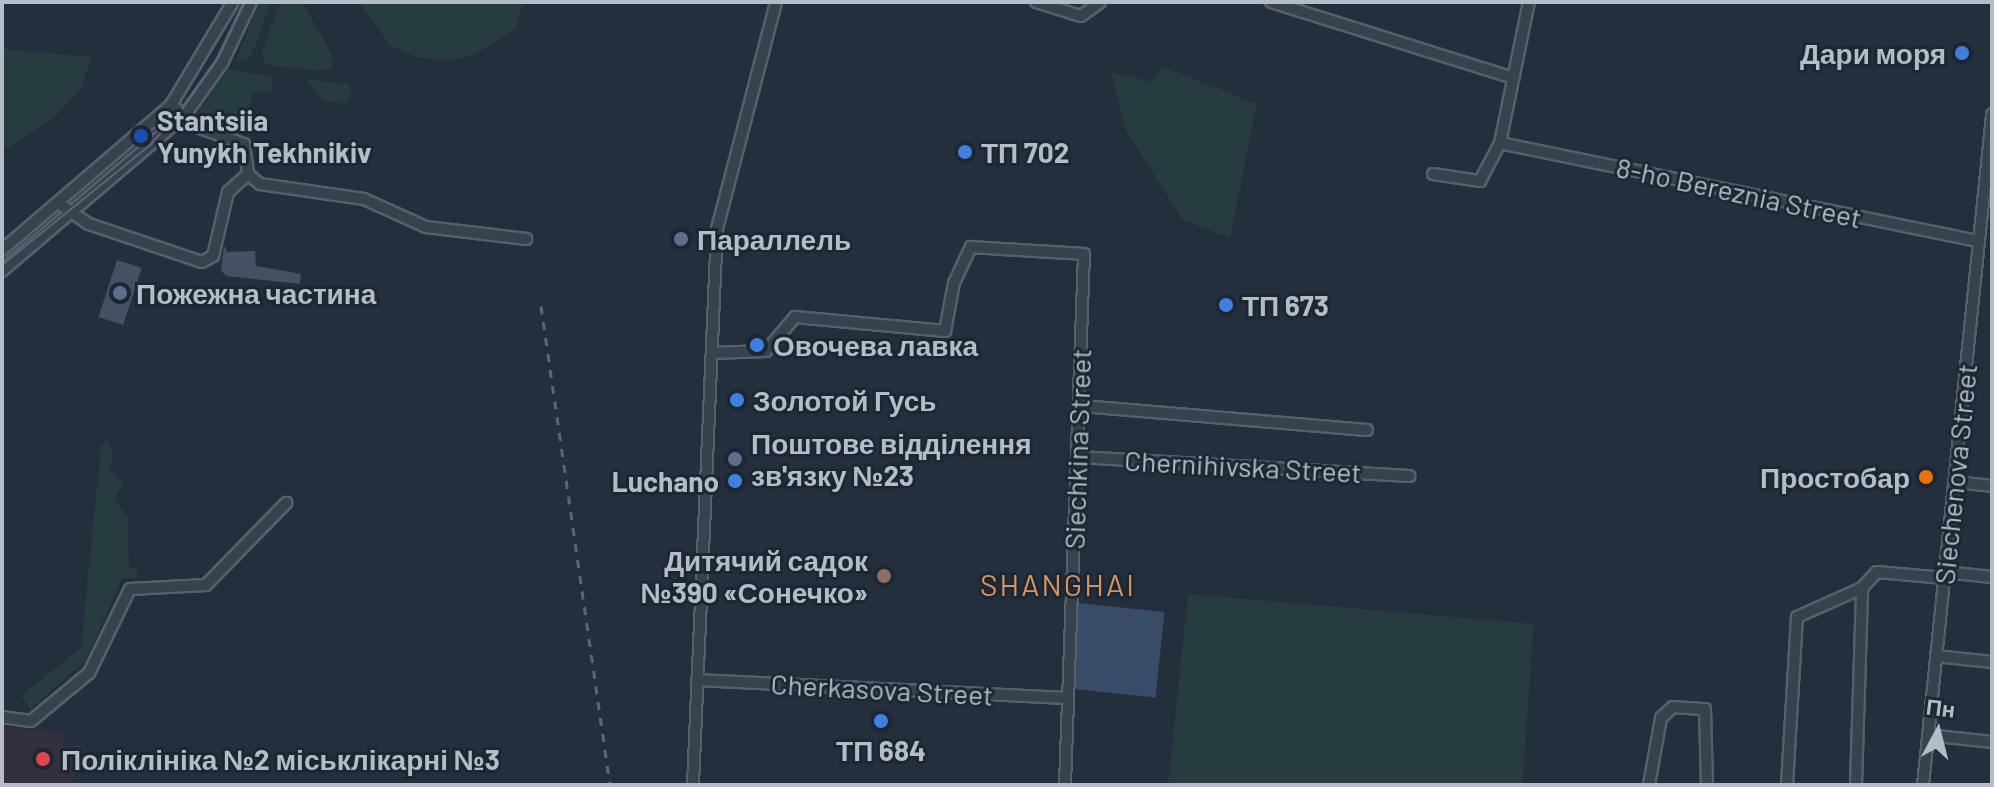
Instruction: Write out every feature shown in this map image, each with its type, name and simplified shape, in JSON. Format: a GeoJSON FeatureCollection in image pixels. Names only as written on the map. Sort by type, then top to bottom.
{"type":"FeatureCollection","features":[{"type":"Feature","properties":{"kind":"street"},"geometry":{"type":"LineString","coordinates":[[2,250],[60,204],[171,105],[233,2]]}},
{"type":"Feature","properties":{"kind":"street"},"geometry":{"type":"LineString","coordinates":[[2,271],[74,214],[185,115],[222,63],[251,2]]}},
{"type":"Feature","properties":{"kind":"street"},"geometry":{"type":"LineString","coordinates":[[693,785],[722,197],[776,2]]}},
{"type":"Feature","properties":{"kind":"street"},"geometry":{"type":"LineString","coordinates":[[1036,2],[1081,16],[1100,2]]}},
{"type":"Feature","properties":{"kind":"street"},"geometry":{"type":"LineString","coordinates":[[1271,2],[1513,78]]}},
{"type":"Feature","properties":{"kind":"street"},"geometry":{"type":"LineString","coordinates":[[1433,174],[1480,181],[1500,143],[1529,2]]}},
{"type":"Feature","properties":{"kind":"street"},"geometry":{"type":"LineString","coordinates":[[171,105],[244,144],[248,174],[265,185],[364,199],[426,227],[526,239]]}},
{"type":"Feature","properties":{"kind":"street","name":"Siechenova Street"},"geometry":{"type":"LineString","coordinates":[[1923,785],[1992,115]]}},
{"type":"Feature","properties":{"kind":"street","name":"8-ho Bereznia Street"},"geometry":{"type":"LineString","coordinates":[[1500,143],[1979,241]]}},
{"type":"Feature","properties":{"kind":"street"},"geometry":{"type":"LineString","coordinates":[[60,204],[74,214],[202,262],[213,256],[228,192],[248,174]]}},
{"type":"Feature","properties":{"kind":"street","name":"Siechkina Street"},"geometry":{"type":"LineString","coordinates":[[713,353],[766,351],[795,317],[945,331],[954,283],[976,245],[1084,254],[1082,406],[1065,785]]}},
{"type":"Feature","properties":{"kind":"street","name":"Chernihivska Street"},"geometry":{"type":"LineString","coordinates":[[1082,406],[1367,430]]}},
{"type":"Feature","properties":{"kind":"street","name":"Chernihivska Street"},"geometry":{"type":"LineString","coordinates":[[1078,457],[1409,476]]}},
{"type":"Feature","properties":{"kind":"street"},"geometry":{"type":"LineString","coordinates":[[1955,482],[1992,486]]}},
{"type":"Feature","properties":{"kind":"street"},"geometry":{"type":"LineString","coordinates":[[2,717],[31,721],[89,673],[130,589],[206,585],[286,503]]}},
{"type":"Feature","properties":{"kind":"street"},"geometry":{"type":"LineString","coordinates":[[1787,785],[1792,647],[1797,617],[1862,588],[1877,572],[1992,577]]}},
{"type":"Feature","properties":{"kind":"street"},"geometry":{"type":"LineString","coordinates":[[1856,784],[1862,588]]}},
{"type":"Feature","properties":{"kind":"street"},"geometry":{"type":"LineString","coordinates":[[1936,656],[1992,662]]}},
{"type":"Feature","properties":{"kind":"street","name":"Cherkasova Street"},"geometry":{"type":"LineString","coordinates":[[697,680],[1067,698]]}},
{"type":"Feature","properties":{"kind":"street"},"geometry":{"type":"LineString","coordinates":[[1649,785],[1663,714],[1673,707],[1705,709],[1707,785]]}},
{"type":"Feature","properties":{"kind":"street"},"geometry":{"type":"LineString","coordinates":[[1928,735],[1992,742]]}},
{"type":"Feature","properties":{"kind":"shaded area","name":"Поліклініка №2 міськлікарні №3"},"geometry":{"type":"Polygon","coordinates":[[[2,727],[63,733],[63,744],[85,746],[82,773],[74,772],[73,785],[2,785],[2,727]]]}},
{"type":"Feature","properties":{"kind":"green space"},"geometry":{"type":"Polygon","coordinates":[[[259,2],[271,2],[251,57],[236,61],[259,2]]]}},
{"type":"Feature","properties":{"kind":"green space"},"geometry":{"type":"Polygon","coordinates":[[[280,2],[303,3],[332,55],[332,67],[321,71],[265,64],[262,51],[280,2]]]}},
{"type":"Feature","properties":{"kind":"green space"},"geometry":{"type":"Polygon","coordinates":[[[359,2],[524,2],[515,29],[474,55],[446,61],[415,57],[390,45],[359,2]]]}},
{"type":"Feature","properties":{"kind":"green space"},"geometry":{"type":"Polygon","coordinates":[[[2,49],[91,57],[81,89],[55,117],[8,148],[2,143],[2,49]]]}},
{"type":"Feature","properties":{"kind":"green space"},"geometry":{"type":"Polygon","coordinates":[[[1161,66],[1257,104],[1230,238],[1183,220],[1126,131],[1111,72],[1152,82],[1161,66]]]}},
{"type":"Feature","properties":{"kind":"green space"},"geometry":{"type":"Polygon","coordinates":[[[228,69],[273,77],[272,93],[252,91],[249,116],[264,118],[253,131],[196,116],[228,69]]]}},
{"type":"Feature","properties":{"kind":"green space"},"geometry":{"type":"Polygon","coordinates":[[[306,79],[349,84],[352,97],[346,104],[323,101],[306,79]]]}},
{"type":"Feature","properties":{"kind":"green space"},"geometry":{"type":"Polygon","coordinates":[[[107,440],[113,456],[109,468],[123,483],[114,500],[128,517],[129,568],[137,569],[137,579],[122,578],[86,660],[31,709],[21,696],[81,648],[101,446],[107,440]]]}},
{"type":"Feature","properties":{"kind":"green space"},"geometry":{"type":"Polygon","coordinates":[[[1188,594],[1534,624],[1522,785],[1168,785],[1188,594]]]}},
{"type":"Feature","properties":{"kind":"water"},"geometry":{"type":"Polygon","coordinates":[[[1078,603],[1165,612],[1156,698],[1069,689],[1078,603]]]}},
{"type":"Feature","properties":{"kind":"building"},"geometry":{"type":"Polygon","coordinates":[[[224,245],[227,252],[255,251],[256,266],[301,274],[300,284],[227,276],[221,271],[224,245]]]}},
{"type":"Feature","properties":{"kind":"building","name":"Пожежна частина"},"geometry":{"type":"Polygon","coordinates":[[[117,260],[142,268],[123,325],[98,317],[117,260]]]}},
{"type":"Feature","properties":{"kind":"tram line"},"geometry":{"type":"LineString","coordinates":[[2,265],[150,145],[180,112],[217,60],[245,2]]}},
{"type":"Feature","properties":{"kind":"railway"},"geometry":{"type":"LineString","coordinates":[[541,306],[610,785]]}},
{"type":"Feature","properties":{"kind":"place","name":"Дари моря"},"geometry":{"type":"Point","coordinates":[1962,53]}},
{"type":"Feature","properties":{"kind":"place","name":"Stantsiia Yunykh Tekhnikiv"},"geometry":{"type":"Point","coordinates":[141,136]}},
{"type":"Feature","properties":{"kind":"place","name":"ТП 702"},"geometry":{"type":"Point","coordinates":[965,152]}},
{"type":"Feature","properties":{"kind":"place","name":"Параллель"},"geometry":{"type":"Point","coordinates":[681,239]}},
{"type":"Feature","properties":{"kind":"place","name":"Пожежна частина"},"geometry":{"type":"Point","coordinates":[120,293]}},
{"type":"Feature","properties":{"kind":"place","name":"ТП 673"},"geometry":{"type":"Point","coordinates":[1226,305]}},
{"type":"Feature","properties":{"kind":"place","name":"Овочева лавка"},"geometry":{"type":"Point","coordinates":[757,345]}},
{"type":"Feature","properties":{"kind":"place","name":"Золотой Гусь"},"geometry":{"type":"Point","coordinates":[737,400]}},
{"type":"Feature","properties":{"kind":"place","name":"Поштове відділення зв'язку №23"},"geometry":{"type":"Point","coordinates":[735,459]}},
{"type":"Feature","properties":{"kind":"place","name":"Простобар"},"geometry":{"type":"Point","coordinates":[1926,477]}},
{"type":"Feature","properties":{"kind":"place","name":"Luchano"},"geometry":{"type":"Point","coordinates":[735,481]}},
{"type":"Feature","properties":{"kind":"place","name":"Дитячий садок №390 «Сонечко»"},"geometry":{"type":"Point","coordinates":[884,576]}},
{"type":"Feature","properties":{"kind":"place","name":"ТП 684"},"geometry":{"type":"Point","coordinates":[881,721]}},
{"type":"Feature","properties":{"kind":"place","name":"Поліклініка №2 міськлікарні №3"},"geometry":{"type":"Point","coordinates":[43,759]}},
{"type":"Feature","properties":{"kind":"district","name":"SHANGHAI"},"geometry":{"type":"Point","coordinates":[1058,584]}}]}
